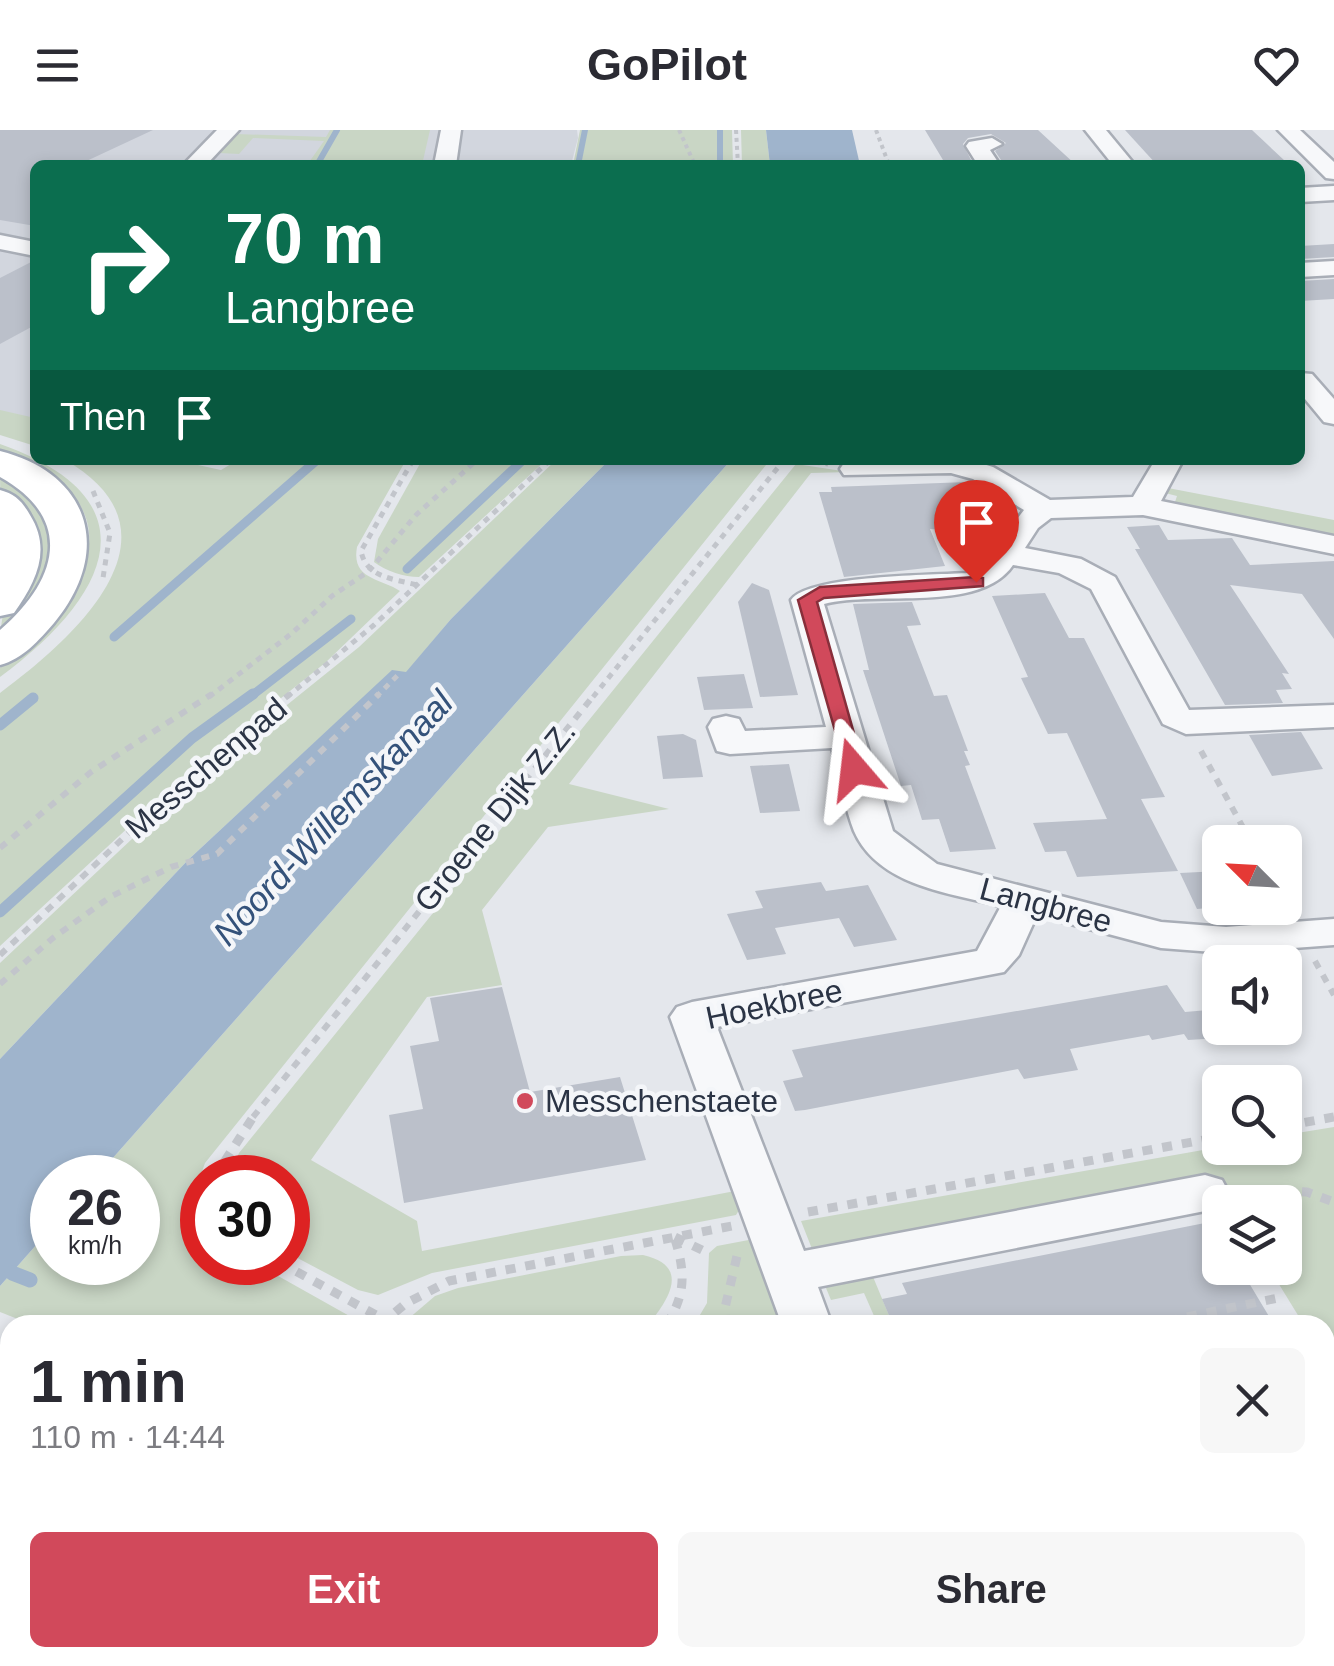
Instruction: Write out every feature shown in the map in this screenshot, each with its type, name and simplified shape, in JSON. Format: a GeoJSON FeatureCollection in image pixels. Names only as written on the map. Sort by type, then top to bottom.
{"type":"FeatureCollection","features":[{"type":"Feature","properties":{"kind":"main road"},"geometry":{"type":"LineString","coordinates":[[0,462],[34,480],[56,500],[66,514],[72,547],[62,586],[47,608],[0,652]]}},
{"type":"Feature","properties":{"kind":"main road"},"geometry":{"type":"LineString","coordinates":[[0,501],[14,516],[23,546],[16,582],[0,604]]}},
{"type":"Feature","properties":{"kind":"street"},"geometry":{"type":"LineString","coordinates":[[199,160],[229,130]]}},
{"type":"Feature","properties":{"kind":"street"},"geometry":{"type":"LineString","coordinates":[[446,160],[451,130]]}},
{"type":"Feature","properties":{"kind":"street"},"geometry":{"type":"LineString","coordinates":[[1095,130],[1120,160]]}},
{"type":"Feature","properties":{"kind":"street"},"geometry":{"type":"LineString","coordinates":[[1288,130],[1334,173]]}},
{"type":"Feature","properties":{"kind":"street"},"geometry":{"type":"LineString","coordinates":[[1305,195],[1334,194]]}},
{"type":"Feature","properties":{"kind":"street"},"geometry":{"type":"LineString","coordinates":[[0,242],[30,247]]}},
{"type":"Feature","properties":{"kind":"street"},"geometry":{"type":"LineString","coordinates":[[1305,270],[1334,268]]}},
{"type":"Feature","properties":{"kind":"street"},"geometry":{"type":"LineString","coordinates":[[1305,380],[1334,378]]}},
{"type":"Feature","properties":{"kind":"street"},"geometry":{"type":"LineString","coordinates":[[1305,384],[1334,416]]}},
{"type":"Feature","properties":{"kind":"street"},"geometry":{"type":"LineString","coordinates":[[854,469],[934,465]]}},
{"type":"Feature","properties":{"kind":"street"},"geometry":{"type":"LineString","coordinates":[[957,465],[983,473],[1044,509],[1143,506],[1334,546]]}},
{"type":"Feature","properties":{"kind":"street"},"geometry":{"type":"LineString","coordinates":[[1143,506],[1166,465]]}},
{"type":"Feature","properties":{"kind":"street","name":"Langbree"},"geometry":{"type":"LineString","coordinates":[[1044,509],[1027,522],[991,574],[976,582],[820,593],[807,600],[844,737],[874,832],[885,849],[923,872],[1186,938],[1226,940],[1334,932]]}},
{"type":"Feature","properties":{"kind":"street"},"geometry":{"type":"LineString","coordinates":[[1004,554],[1075,568],[1104,584],[1176,718],[1186,723],[1334,716]]}},
{"type":"Feature","properties":{"kind":"street"},"geometry":{"type":"LineString","coordinates":[[726,727],[730,743],[844,737]]}},
{"type":"Feature","properties":{"kind":"street","name":"Hoekbree"},"geometry":{"type":"LineString","coordinates":[[803,1315],[788,1273],[779,1217],[692,1017],[990,962],[998,955],[1024,900]]}},
{"type":"Feature","properties":{"kind":"street"},"geometry":{"type":"LineString","coordinates":[[788,1273],[1202,1194]]}},
{"type":"Feature","properties":{"kind":"path"},"geometry":{"type":"LineString","coordinates":[[678,130],[693,160]]}},
{"type":"Feature","properties":{"kind":"path"},"geometry":{"type":"LineString","coordinates":[[736,130],[738,160]]}},
{"type":"Feature","properties":{"kind":"path"},"geometry":{"type":"LineString","coordinates":[[876,130],[887,160]]}},
{"type":"Feature","properties":{"kind":"path"},"geometry":{"type":"LineString","coordinates":[[410,465],[362,550],[362,561],[370,571],[417,584]]}},
{"type":"Feature","properties":{"kind":"path"},"geometry":{"type":"LineString","coordinates":[[0,848],[92,772],[207,698],[291,634],[332,596],[370,571],[416,515],[471,465]]}},
{"type":"Feature","properties":{"kind":"path","name":"Messchenpad"},"geometry":{"type":"LineString","coordinates":[[0,955],[177,788],[320,672],[545,465]]}},
{"type":"Feature","properties":{"kind":"path","name":"Groene Dijk Z.Z."},"geometry":{"type":"LineString","coordinates":[[227,1155],[239,1134],[780,465]]}},
{"type":"Feature","properties":{"kind":"path"},"geometry":{"type":"LineString","coordinates":[[0,984],[87,911],[130,884],[188,860],[217,854],[401,672]]}},
{"type":"Feature","properties":{"kind":"path"},"geometry":{"type":"LineString","coordinates":[[1186,723],[1242,825]]}},
{"type":"Feature","properties":{"kind":"path"},"geometry":{"type":"LineString","coordinates":[[1302,1123],[1334,1117]]}},
{"type":"Feature","properties":{"kind":"path"},"geometry":{"type":"LineString","coordinates":[[391,1315],[449,1281],[1202,1140]]}},
{"type":"Feature","properties":{"kind":"path"},"geometry":{"type":"LineString","coordinates":[[1302,1192],[1334,1202]]}},
{"type":"Feature","properties":{"kind":"path"},"geometry":{"type":"LineString","coordinates":[[674,1236],[704,1250]]}},
{"type":"Feature","properties":{"kind":"path"},"geometry":{"type":"LineString","coordinates":[[672,1315],[686,1286],[686,1269],[674,1236]]}},
{"type":"Feature","properties":{"kind":"path"},"geometry":{"type":"LineString","coordinates":[[310,1280],[370,1315]]}},
{"type":"Feature","properties":{"kind":"path"},"geometry":{"type":"LineString","coordinates":[[1196,1315],[1278,1298]]}},
{"type":"Feature","properties":{"kind":"shaded area"},"geometry":{"type":"Polygon","coordinates":[[[0,130],[577,130],[572,160],[30,160],[30,425],[0,419],[0,130]]]}},
{"type":"Feature","properties":{"kind":"green space"},"geometry":{"type":"Polygon","coordinates":[[[330,130],[430,130],[423,160],[311,160],[324,141],[253,138],[239,154],[219,153],[236,134],[326,137],[330,130]]]}},
{"type":"Feature","properties":{"kind":"green space"},"geometry":{"type":"Polygon","coordinates":[[[580,130],[732,130],[733,160],[574,160],[580,130]]]}},
{"type":"Feature","properties":{"kind":"green space"},"geometry":{"type":"Polygon","coordinates":[[[741,130],[766,130],[769,160],[742,160],[741,130]]]}},
{"type":"Feature","properties":{"kind":"green space"},"geometry":{"type":"Polygon","coordinates":[[[0,410],[30,417],[30,444],[0,435],[0,410]]]}},
{"type":"Feature","properties":{"kind":"green space"},"geometry":{"type":"Polygon","coordinates":[[[0,444],[30,458],[30,465],[0,451],[0,444]]]}},
{"type":"Feature","properties":{"kind":"green space"},"geometry":{"type":"Polygon","coordinates":[[[30,465],[50,467],[82,493],[98,522],[100,553],[89,584],[67,616],[0,677],[0,668],[58,611],[78,582],[88,552],[87,523],[74,496],[30,465]]]}},
{"type":"Feature","properties":{"kind":"green space"},"geometry":{"type":"Polygon","coordinates":[[[71,465],[198,465],[221,470],[229,465],[403,465],[357,547],[356,558],[363,572],[400,591],[325,663],[185,775],[0,946],[0,693],[59,644],[108,584],[120,552],[119,520],[102,489],[71,465]]]}},
{"type":"Feature","properties":{"kind":"green space"},"geometry":{"type":"Polygon","coordinates":[[[419,465],[541,465],[419,577],[401,575],[374,562],[378,539],[419,465]]]}},
{"type":"Feature","properties":{"kind":"green space"},"geometry":{"type":"Polygon","coordinates":[[[551,465],[604,465],[451,619],[406,673],[392,671],[189,859],[0,1059],[0,963],[200,775],[359,647],[551,465]]]}},
{"type":"Feature","properties":{"kind":"green space"},"geometry":{"type":"Polygon","coordinates":[[[727,465],[766,465],[211,1155],[180,1155],[180,1285],[294,1285],[348,1315],[8,1315],[0,1312],[0,1286],[30,1252],[30,1285],[160,1285],[160,1155],[115,1155],[727,465]]]}},
{"type":"Feature","properties":{"kind":"green space"},"geometry":{"type":"Polygon","coordinates":[[[795,465],[849,472],[811,473],[569,784],[669,809],[548,827],[482,910],[502,985],[427,997],[311,1160],[417,1221],[422,1251],[735,1191],[741,1207],[736,1215],[432,1273],[378,1295],[358,1290],[310,1265],[310,1155],[238,1155],[795,465]]]}},
{"type":"Feature","properties":{"kind":"green space"},"geometry":{"type":"Polygon","coordinates":[[[0,477],[24,495],[40,514],[48,552],[32,592],[0,633],[3,614],[0,477]]]}},
{"type":"Feature","properties":{"kind":"green space"},"geometry":{"type":"Polygon","coordinates":[[[1168,488],[1334,520],[1334,539],[1174,505],[1177,496],[1165,493],[1168,488]]]}},
{"type":"Feature","properties":{"kind":"green space"},"geometry":{"type":"Polygon","coordinates":[[[1334,1127],[1334,1315],[1298,1315],[1279,1285],[1302,1285],[1302,1185],[1202,1185],[1202,1204],[812,1249],[801,1221],[1202,1150],[1202,1165],[1302,1165],[1302,1132],[1334,1127]]]}},
{"type":"Feature","properties":{"kind":"green space"},"geometry":{"type":"Polygon","coordinates":[[[754,1239],[782,1315],[700,1315],[707,1303],[709,1253],[717,1246],[754,1239]]]}},
{"type":"Feature","properties":{"kind":"green space"},"geometry":{"type":"Polygon","coordinates":[[[643,1255],[667,1267],[671,1284],[656,1315],[413,1315],[435,1296],[458,1288],[643,1255]]]}},
{"type":"Feature","properties":{"kind":"green space"},"geometry":{"type":"Polygon","coordinates":[[[871,1272],[889,1315],[874,1315],[864,1293],[831,1300],[826,1288],[832,1282],[871,1272]]]}},
{"type":"Feature","properties":{"kind":"water"},"geometry":{"type":"Polygon","coordinates":[[[766,130],[852,130],[859,160],[769,160],[766,130]]]}},
{"type":"Feature","properties":{"kind":"water","name":"Noord-Willemskanaal"},"geometry":{"type":"Polygon","coordinates":[[[604,465],[727,465],[115,1155],[30,1155],[30,1252],[0,1286],[0,1059],[188,860],[392,670],[406,672],[451,619],[604,465]]]}},
{"type":"Feature","properties":{"kind":"building"},"geometry":{"type":"Polygon","coordinates":[[[0,130],[153,130],[89,160],[30,160],[30,225],[0,220],[0,130]]]}},
{"type":"Feature","properties":{"kind":"building"},"geometry":{"type":"Polygon","coordinates":[[[925,130],[1038,130],[1071,160],[1001,160],[995,151],[1006,143],[991,134],[968,138],[963,144],[971,160],[943,160],[925,130]]]}},
{"type":"Feature","properties":{"kind":"building"},"geometry":{"type":"Polygon","coordinates":[[[1125,130],[1252,130],[1284,160],[1152,160],[1125,130]]]}},
{"type":"Feature","properties":{"kind":"building"},"geometry":{"type":"Polygon","coordinates":[[[1334,244],[1334,257],[1305,259],[1305,246],[1334,244]]]}},
{"type":"Feature","properties":{"kind":"building"},"geometry":{"type":"Polygon","coordinates":[[[30,263],[30,328],[0,344],[0,278],[30,263]]]}},
{"type":"Feature","properties":{"kind":"building"},"geometry":{"type":"Polygon","coordinates":[[[1334,279],[1334,299],[1305,301],[1305,281],[1334,279]]]}},
{"type":"Feature","properties":{"kind":"building"},"geometry":{"type":"Polygon","coordinates":[[[968,482],[993,533],[930,529],[945,566],[844,577],[819,492],[832,492],[831,487],[968,482]]]}},
{"type":"Feature","properties":{"kind":"building"},"geometry":{"type":"Polygon","coordinates":[[[1159,525],[1168,540],[1232,538],[1250,565],[1334,561],[1334,639],[1302,594],[1230,585],[1289,674],[1282,673],[1292,689],[1276,690],[1283,703],[1225,705],[1135,549],[1140,549],[1127,527],[1159,525]]]}},
{"type":"Feature","properties":{"kind":"building"},"geometry":{"type":"Polygon","coordinates":[[[752,583],[769,590],[798,695],[760,697],[738,602],[752,583]]]}},
{"type":"Feature","properties":{"kind":"building"},"geometry":{"type":"Polygon","coordinates":[[[1045,593],[1069,638],[1084,638],[1165,797],[1141,799],[1178,871],[1077,877],[1066,851],[1045,852],[1033,823],[1107,819],[1067,733],[1048,734],[1021,678],[1028,677],[992,596],[1045,593]]]}},
{"type":"Feature","properties":{"kind":"building"},"geometry":{"type":"Polygon","coordinates":[[[912,602],[921,625],[907,626],[934,696],[947,695],[968,751],[964,751],[970,765],[965,766],[996,849],[950,852],[939,819],[922,820],[911,785],[901,786],[863,670],[869,670],[853,604],[912,602]]]}},
{"type":"Feature","properties":{"kind":"building"},"geometry":{"type":"Polygon","coordinates":[[[744,674],[753,708],[704,710],[697,677],[744,674]]]}},
{"type":"Feature","properties":{"kind":"building"},"geometry":{"type":"Polygon","coordinates":[[[1301,732],[1323,769],[1272,776],[1249,735],[1301,732]]]}},
{"type":"Feature","properties":{"kind":"building"},"geometry":{"type":"Polygon","coordinates":[[[683,734],[696,740],[703,777],[663,779],[657,736],[683,734]]]}},
{"type":"Feature","properties":{"kind":"building"},"geometry":{"type":"Polygon","coordinates":[[[789,764],[800,811],[760,813],[750,766],[789,764]]]}},
{"type":"Feature","properties":{"kind":"building"},"geometry":{"type":"Polygon","coordinates":[[[1202,872],[1202,909],[1197,909],[1180,873],[1202,872]]]}},
{"type":"Feature","properties":{"kind":"building"},"geometry":{"type":"Polygon","coordinates":[[[821,882],[826,891],[868,885],[897,940],[854,947],[839,918],[775,928],[786,954],[747,960],[727,914],[763,908],[755,891],[821,882]]]}},
{"type":"Feature","properties":{"kind":"building"},"geometry":{"type":"Polygon","coordinates":[[[1167,985],[1185,1012],[1202,1011],[1202,1039],[1188,1040],[1184,1034],[1152,1040],[1149,1035],[1070,1049],[1078,1070],[1024,1079],[1018,1069],[795,1111],[783,1081],[803,1077],[792,1050],[1167,985]]]}},
{"type":"Feature","properties":{"kind":"building","name":"Messchenstaete"},"geometry":{"type":"Polygon","coordinates":[[[502,987],[530,1092],[620,1077],[646,1160],[404,1203],[389,1115],[423,1109],[410,1046],[439,1041],[430,998],[502,987]]]}},
{"type":"Feature","properties":{"kind":"building"},"geometry":{"type":"Polygon","coordinates":[[[1202,1224],[1202,1285],[1250,1285],[1268,1315],[889,1315],[882,1299],[907,1294],[902,1283],[1202,1224]]]}},
{"type":"Feature","properties":{"kind":"waterway"},"geometry":{"type":"LineString","coordinates":[[320,160],[337,130]]}},
{"type":"Feature","properties":{"kind":"waterway"},"geometry":{"type":"LineString","coordinates":[[579,160],[585,130]]}},
{"type":"Feature","properties":{"kind":"waterway"},"geometry":{"type":"LineString","coordinates":[[720,130],[720,160]]}},
{"type":"Feature","properties":{"kind":"waterway"},"geometry":{"type":"LineString","coordinates":[[114,637],[311,465]]}},
{"type":"Feature","properties":{"kind":"waterway"},"geometry":{"type":"LineString","coordinates":[[407,569],[518,465]]}},
{"type":"Feature","properties":{"kind":"waterway"},"geometry":{"type":"LineString","coordinates":[[250,697],[351,619]]}},
{"type":"Feature","properties":{"kind":"waterway"},"geometry":{"type":"LineString","coordinates":[[0,912],[192,738],[253,694]]}},
{"type":"Feature","properties":{"kind":"waterway"},"geometry":{"type":"LineString","coordinates":[[0,725],[33,698]]}},
{"type":"Feature","properties":{"kind":"waterway"},"geometry":{"type":"LineString","coordinates":[[12,1273],[30,1280]]}},
{"type":"Feature","properties":{"kind":"place","name":"Messchenstaete"},"geometry":{"type":"Point","coordinates":[525,1101]}},
{"type":"Feature","properties":{"kind":"route"},"geometry":{"type":"LineString","coordinates":[[854,769],[807,600],[820,593],[976,582]]}}]}
